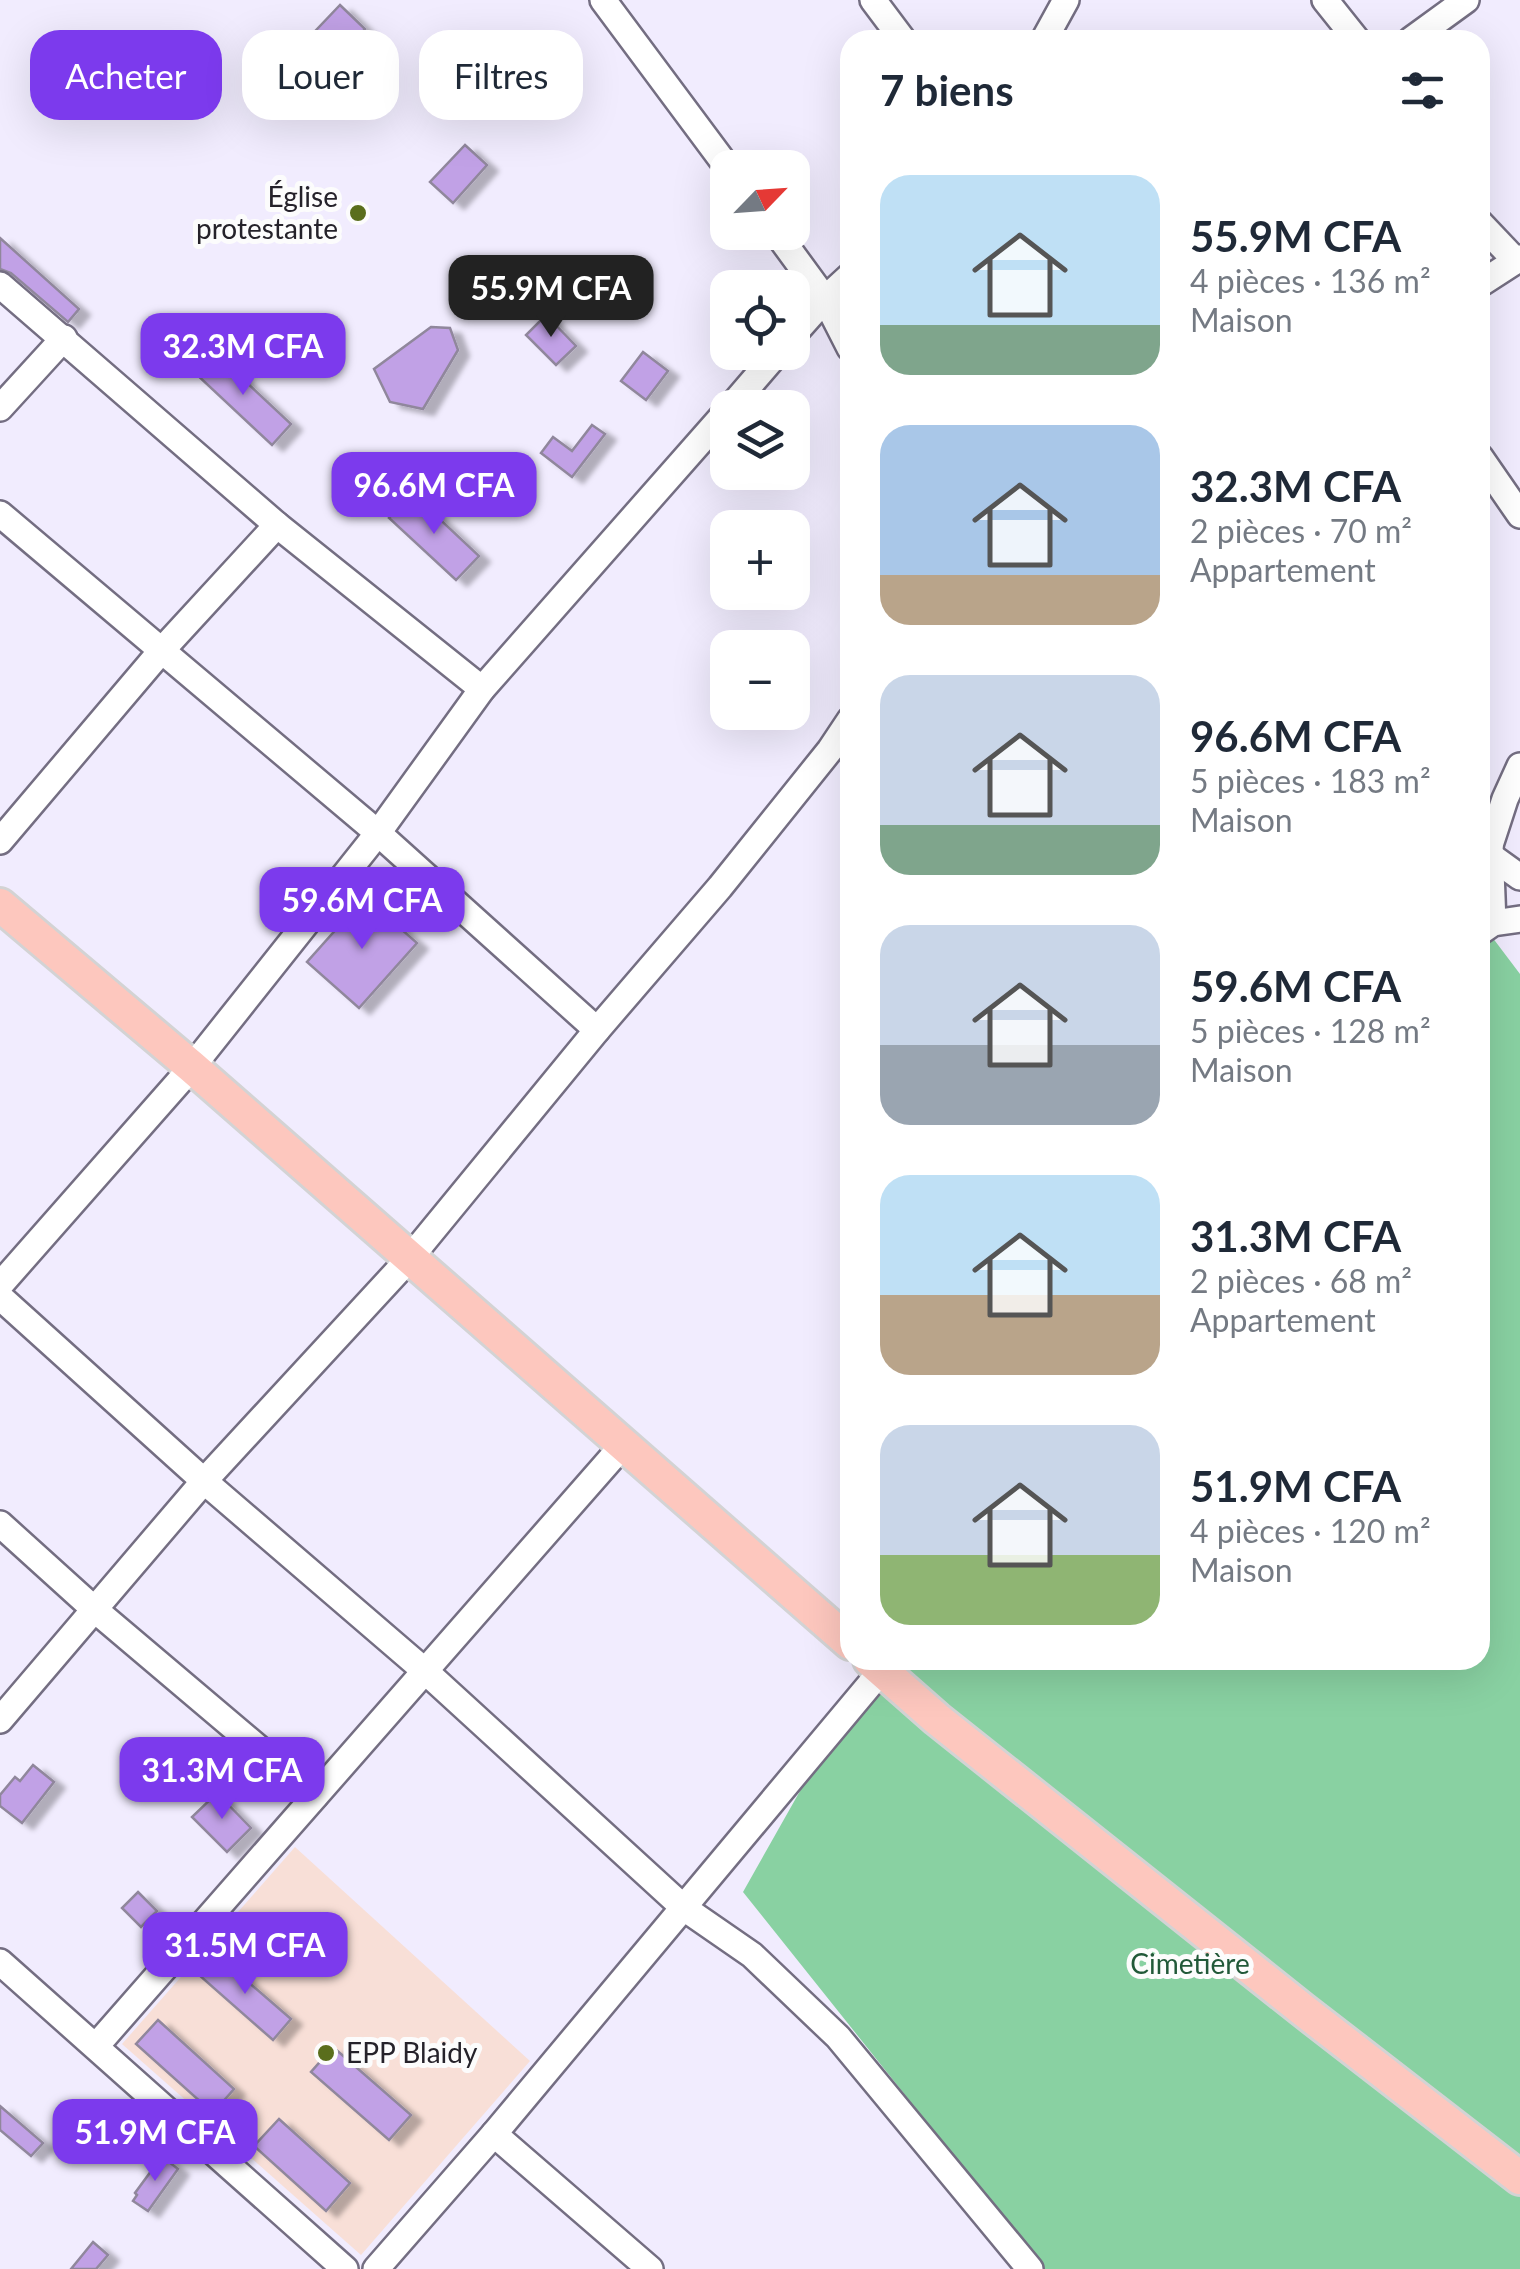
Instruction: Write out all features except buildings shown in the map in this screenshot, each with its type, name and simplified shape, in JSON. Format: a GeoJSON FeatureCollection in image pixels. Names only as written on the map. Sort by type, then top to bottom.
{"type":"FeatureCollection","features":[{"type":"Feature","properties":{"kind":"main road"},"geometry":{"type":"LineString","coordinates":[[0,905],[840,1627]]}},
{"type":"Feature","properties":{"kind":"main road"},"geometry":{"type":"LineString","coordinates":[[882,1670],[952,1731],[1520,2178]]}},
{"type":"Feature","properties":{"kind":"street"},"geometry":{"type":"LineString","coordinates":[[604,0],[715,150]]}},
{"type":"Feature","properties":{"kind":"street"},"geometry":{"type":"LineString","coordinates":[[873,0],[896,30]]}},
{"type":"Feature","properties":{"kind":"street"},"geometry":{"type":"LineString","coordinates":[[1050,30],[1066,0]]}},
{"type":"Feature","properties":{"kind":"street"},"geometry":{"type":"LineString","coordinates":[[1325,0],[1349,30]]}},
{"type":"Feature","properties":{"kind":"street"},"geometry":{"type":"LineString","coordinates":[[1424,30],[1466,0]]}},
{"type":"Feature","properties":{"kind":"street"},"geometry":{"type":"LineString","coordinates":[[1490,233],[1518,260],[1490,278]]}},
{"type":"Feature","properties":{"kind":"street"},"geometry":{"type":"LineString","coordinates":[[789,250],[825,299],[840,328]]}},
{"type":"Feature","properties":{"kind":"street"},"geometry":{"type":"LineString","coordinates":[[0,285],[277,525],[482,689]]}},
{"type":"Feature","properties":{"kind":"street"},"geometry":{"type":"LineString","coordinates":[[810,316],[840,285]]}},
{"type":"Feature","properties":{"kind":"street"},"geometry":{"type":"LineString","coordinates":[[0,408],[64,338]]}},
{"type":"Feature","properties":{"kind":"street"},"geometry":{"type":"LineString","coordinates":[[745,390],[763,370]]}},
{"type":"Feature","properties":{"kind":"street"},"geometry":{"type":"LineString","coordinates":[[0,1284],[192,1068],[378,834],[482,689],[710,431]]}},
{"type":"Feature","properties":{"kind":"street"},"geometry":{"type":"LineString","coordinates":[[1490,471],[1520,514]]}},
{"type":"Feature","properties":{"kind":"street"},"geometry":{"type":"LineString","coordinates":[[0,514],[378,834],[596,1030]]}},
{"type":"Feature","properties":{"kind":"street"},"geometry":{"type":"LineString","coordinates":[[0,841],[162,650],[277,525]]}},
{"type":"Feature","properties":{"kind":"street"},"geometry":{"type":"LineString","coordinates":[[0,1720],[9,1695],[94,1609],[204,1481],[408,1259],[720,886],[840,735]]}},
{"type":"Feature","properties":{"kind":"street"},"geometry":{"type":"LineString","coordinates":[[1490,837],[1520,766]]}},
{"type":"Feature","properties":{"kind":"street"},"geometry":{"type":"LineString","coordinates":[[1490,848],[1520,877]]}},
{"type":"Feature","properties":{"kind":"street"},"geometry":{"type":"LineString","coordinates":[[1490,927],[1520,920]]}},
{"type":"Feature","properties":{"kind":"street"},"geometry":{"type":"LineString","coordinates":[[0,1296],[204,1481],[425,1671],[684,1908],[752,1955],[838,2038],[1030,2269]]}},
{"type":"Feature","properties":{"kind":"street"},"geometry":{"type":"LineString","coordinates":[[96,2046],[624,1444]]}},
{"type":"Feature","properties":{"kind":"street"},"geometry":{"type":"LineString","coordinates":[[0,1524],[315,1796]]}},
{"type":"Feature","properties":{"kind":"street"},"geometry":{"type":"LineString","coordinates":[[376,2269],[684,1908],[872,1670]]}},
{"type":"Feature","properties":{"kind":"street"},"geometry":{"type":"LineString","coordinates":[[0,1962],[344,2269]]}},
{"type":"Feature","properties":{"kind":"street"},"geometry":{"type":"LineString","coordinates":[[494,2134],[650,2269]]}},
{"type":"Feature","properties":{"kind":"shaded area","name":"EPP Blaidy"},"geometry":{"type":"Polygon","coordinates":[[[295,1847],[530,2061],[361,2255],[122,2044],[295,1847]]]}},
{"type":"Feature","properties":{"kind":"green space","name":"Cimetière"},"geometry":{"type":"Polygon","coordinates":[[[1490,934],[1520,974],[1520,2269],[1044,2269],[743,1892],[868,1670],[1490,1670],[1490,934]]]}},
{"type":"Feature","properties":{"kind":"place","name":"Église protestante"},"geometry":{"type":"Point","coordinates":[358,213]}},
{"type":"Feature","properties":{"kind":"place","name":"EPP Blaidy"},"geometry":{"type":"Point","coordinates":[326,2053]}}]}
